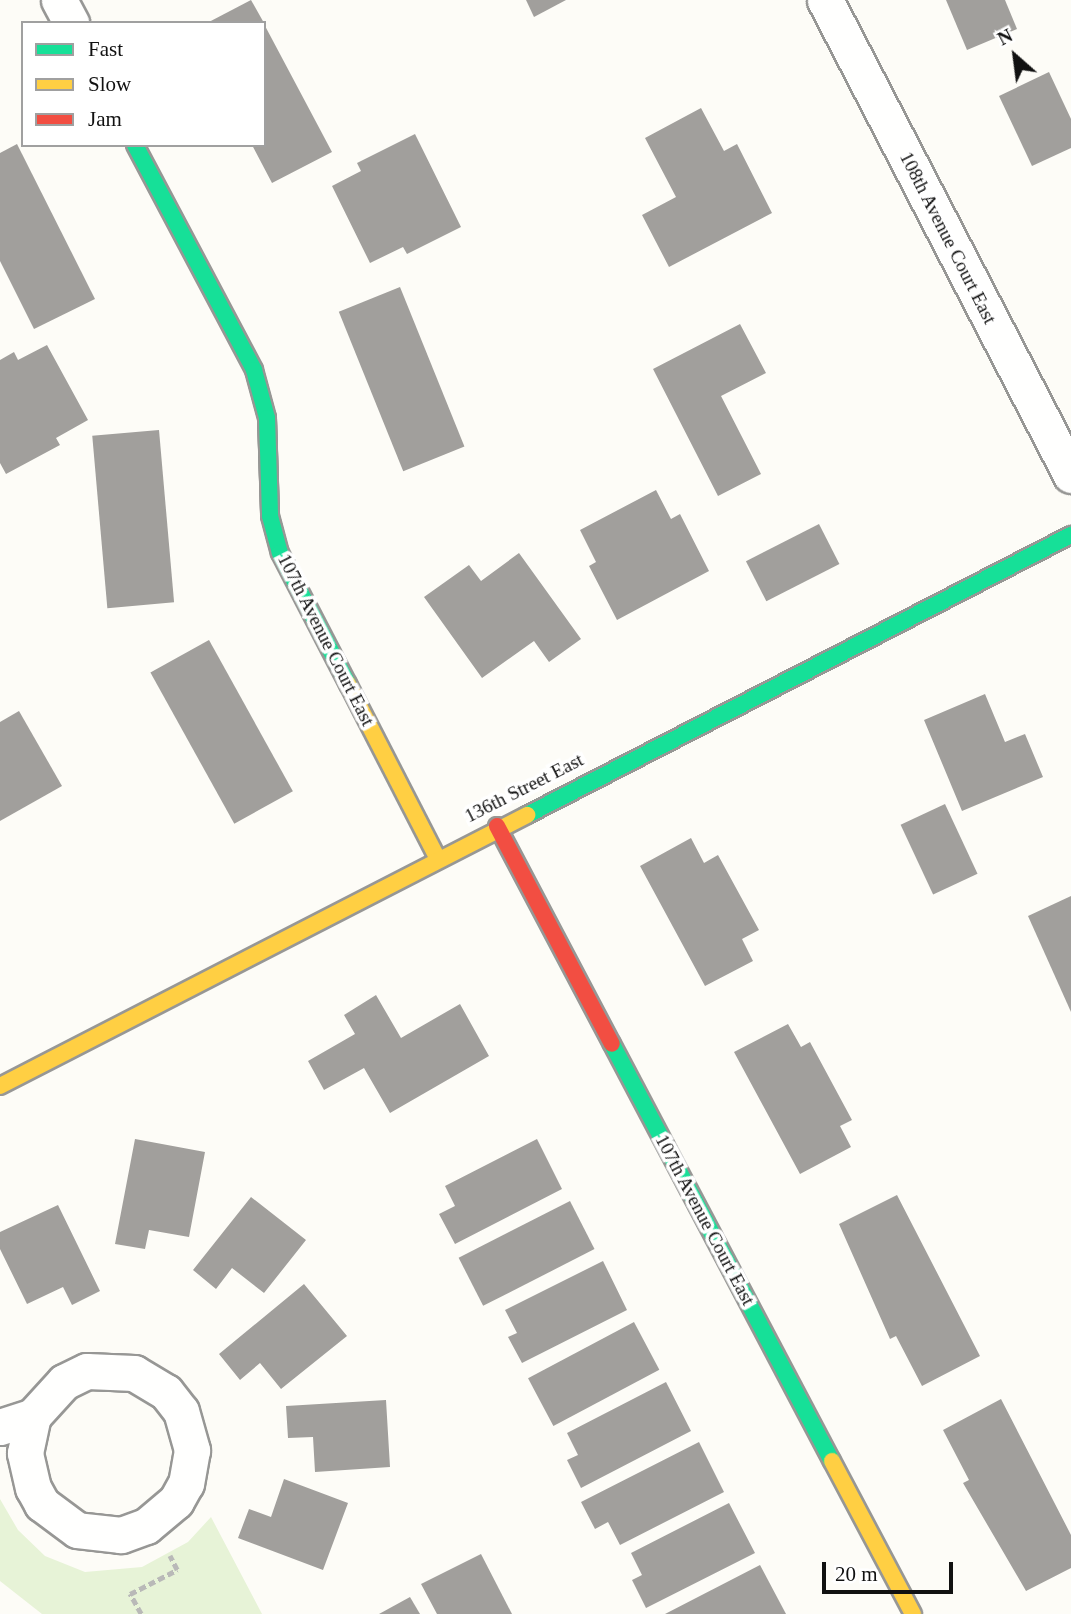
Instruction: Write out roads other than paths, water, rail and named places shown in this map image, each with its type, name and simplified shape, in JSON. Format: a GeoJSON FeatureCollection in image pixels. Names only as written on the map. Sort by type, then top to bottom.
{"type":"FeatureCollection","features":[{"type":"Feature","properties":{"kind":"street"},"geometry":{"type":"LineString","coordinates":[[59,0],[70,21]]}},
{"type":"Feature","properties":{"kind":"street","name":"108th Avenue Court East"},"geometry":{"type":"LineString","coordinates":[[825,0],[1071,475]]}},
{"type":"Feature","properties":{"kind":"street","name":"107th Avenue Court East"},"geometry":{"type":"LineString","coordinates":[[136,147],[254,370],[267,418],[270,516],[280,553],[437,857]]}},
{"type":"Feature","properties":{"kind":"street","name":"136th Street East"},"geometry":{"type":"LineString","coordinates":[[0,1086],[497,826],[1071,535]]}},
{"type":"Feature","properties":{"kind":"street","name":"107th Avenue Court East"},"geometry":{"type":"LineString","coordinates":[[497,826],[913,1614]]}},
{"type":"Feature","properties":{"kind":"street"},"geometry":{"type":"LineString","coordinates":[[0,1427],[33,1416],[54,1390],[87,1371],[134,1373],[166,1392],[181,1411],[192,1450],[186,1483],[176,1501],[146,1526],[121,1535],[77,1530],[51,1512],[33,1488],[25,1453],[33,1416]]}}]}
